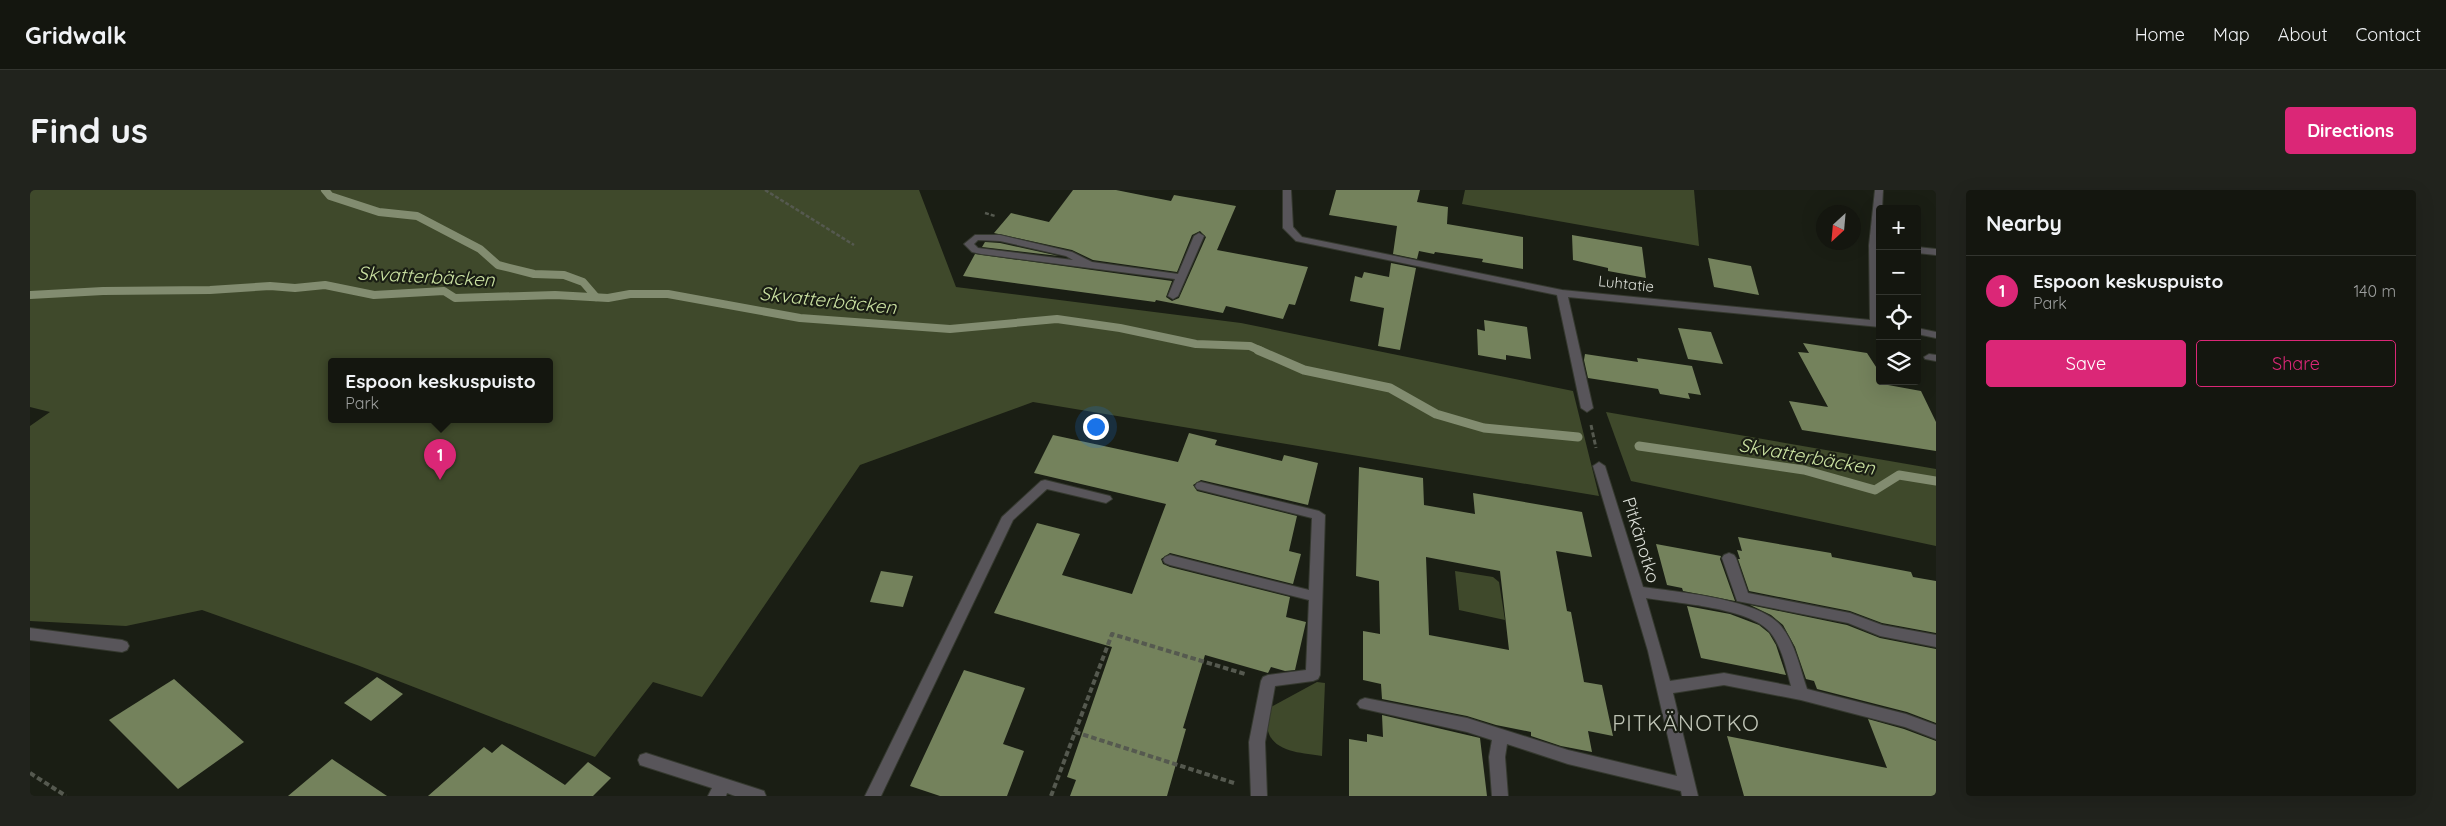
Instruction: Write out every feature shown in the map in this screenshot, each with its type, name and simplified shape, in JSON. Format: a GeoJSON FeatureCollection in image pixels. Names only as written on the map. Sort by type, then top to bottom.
{"type":"FeatureCollection","features":[{"type":"Feature","properties":{"kind":"street","name":"Luhtatie"},"geometry":{"type":"LineString","coordinates":[[1287,190],[1288,228],[1299,239],[1562,293],[1876,324]]}},
{"type":"Feature","properties":{"kind":"street","name":"Luhtatie"},"geometry":{"type":"LineString","coordinates":[[1878,205],[1879,190]]}},
{"type":"Feature","properties":{"kind":"street"},"geometry":{"type":"LineString","coordinates":[[1173,296],[1199,236]]}},
{"type":"Feature","properties":{"kind":"street"},"geometry":{"type":"LineString","coordinates":[[1089,265],[1069,254],[1000,238],[980,237],[972,240],[969,244],[976,250],[981,251],[1181,277]]}},
{"type":"Feature","properties":{"kind":"street","name":"Luhtatie"},"geometry":{"type":"LineString","coordinates":[[1877,250],[1877,295]]}},
{"type":"Feature","properties":{"kind":"street"},"geometry":{"type":"LineString","coordinates":[[1921,250],[1936,252]]}},
{"type":"Feature","properties":{"kind":"street"},"geometry":{"type":"LineString","coordinates":[[1562,293],[1587,408]]}},
{"type":"Feature","properties":{"kind":"street"},"geometry":{"type":"LineString","coordinates":[[1921,332],[1936,335]]}},
{"type":"Feature","properties":{"kind":"street","name":"Pitkänotko"},"geometry":{"type":"LineString","coordinates":[[1599,466],[1638,592],[1664,688],[1688,791]]}},
{"type":"Feature","properties":{"kind":"street"},"geometry":{"type":"LineString","coordinates":[[873,796],[1008,517],[1045,484],[1106,499]]}},
{"type":"Feature","properties":{"kind":"street"},"geometry":{"type":"LineString","coordinates":[[1202,486],[1319,515],[1313,675],[1268,681],[1257,742],[1258,793]]}},
{"type":"Feature","properties":{"kind":"street"},"geometry":{"type":"LineString","coordinates":[[1729,558],[1746,611]]}},
{"type":"Feature","properties":{"kind":"street"},"geometry":{"type":"LineString","coordinates":[[1170,560],[1316,597]]}},
{"type":"Feature","properties":{"kind":"street"},"geometry":{"type":"LineString","coordinates":[[1638,592],[1746,611],[1771,624],[1780,635],[1801,694]]}},
{"type":"Feature","properties":{"kind":"street"},"geometry":{"type":"LineString","coordinates":[[1742,597],[1850,618],[1880,630],[1936,641]]}},
{"type":"Feature","properties":{"kind":"street"},"geometry":{"type":"LineString","coordinates":[[30,634],[122,646]]}},
{"type":"Feature","properties":{"kind":"street"},"geometry":{"type":"LineString","coordinates":[[1664,688],[1724,679],[1801,694],[1936,732]]}},
{"type":"Feature","properties":{"kind":"street"},"geometry":{"type":"LineString","coordinates":[[1365,704],[1467,725],[1568,757],[1688,791]]}},
{"type":"Feature","properties":{"kind":"street"},"geometry":{"type":"LineString","coordinates":[[1500,796],[1497,757],[1501,736]]}},
{"type":"Feature","properties":{"kind":"street"},"geometry":{"type":"LineString","coordinates":[[646,760],[720,790],[758,796]]}},
{"type":"Feature","properties":{"kind":"path"},"geometry":{"type":"LineString","coordinates":[[765,190],[854,245]]}},
{"type":"Feature","properties":{"kind":"path"},"geometry":{"type":"LineString","coordinates":[[1587,408],[1599,466]]}},
{"type":"Feature","properties":{"kind":"path"},"geometry":{"type":"LineString","coordinates":[[1051,796],[1112,634],[1268,681]]}},
{"type":"Feature","properties":{"kind":"path"},"geometry":{"type":"LineString","coordinates":[[1075,732],[1258,793]]}},
{"type":"Feature","properties":{"kind":"path"},"geometry":{"type":"LineString","coordinates":[[30,773],[66,796]]}},
{"type":"Feature","properties":{"kind":"green space"},"geometry":{"type":"Polygon","coordinates":[[[30,190],[919,190],[956,287],[1241,323],[1573,391],[1599,496],[1033,402],[860,465],[702,697],[653,682],[595,757],[357,665],[202,610],[126,626],[30,621],[30,426],[50,412],[30,407],[30,190]]]}},
{"type":"Feature","properties":{"kind":"green space"},"geometry":{"type":"Polygon","coordinates":[[[1465,190],[1694,190],[1699,246],[1462,204],[1465,190]]]}},
{"type":"Feature","properties":{"kind":"green space"},"geometry":{"type":"Polygon","coordinates":[[[1606,412],[1936,469],[1936,546],[1631,481],[1606,412]]]}},
{"type":"Feature","properties":{"kind":"green space"},"geometry":{"type":"Polygon","coordinates":[[[1455,571],[1493,577],[1499,582],[1505,620],[1459,610],[1455,571]]]}},
{"type":"Feature","properties":{"kind":"green space"},"geometry":{"type":"Polygon","coordinates":[[[1317,682],[1325,683],[1322,756],[1290,751],[1276,744],[1268,731],[1271,707],[1317,682]]]}},
{"type":"Feature","properties":{"kind":"building"},"geometry":{"type":"Polygon","coordinates":[[[1073,190],[1116,190],[1171,201],[1174,195],[1236,206],[1217,250],[1308,267],[1295,305],[1289,304],[1283,319],[1226,306],[1223,313],[1156,300],[1155,302],[963,276],[975,254],[1172,281],[1166,297],[1172,301],[1179,298],[1206,237],[1200,231],[1192,235],[1177,272],[1093,260],[1072,250],[994,233],[1011,213],[1049,222],[1073,190]]]}},
{"type":"Feature","properties":{"kind":"building"},"geometry":{"type":"Polygon","coordinates":[[[1336,190],[1420,190],[1417,202],[1448,207],[1447,224],[1523,237],[1523,269],[1482,262],[1483,259],[1435,252],[1434,254],[1419,251],[1417,259],[1393,254],[1397,226],[1329,215],[1336,190]]]}},
{"type":"Feature","properties":{"kind":"building"},"geometry":{"type":"Polygon","coordinates":[[[1572,235],[1642,247],[1646,278],[1608,271],[1608,268],[1573,260],[1572,235]]]}},
{"type":"Feature","properties":{"kind":"building"},"geometry":{"type":"Polygon","coordinates":[[[985,242],[1000,243],[1059,256],[982,247],[985,242]]]}},
{"type":"Feature","properties":{"kind":"building"},"geometry":{"type":"Polygon","coordinates":[[[1708,258],[1751,266],[1759,295],[1714,287],[1708,258]]]}},
{"type":"Feature","properties":{"kind":"building"},"geometry":{"type":"Polygon","coordinates":[[[1391,263],[1416,268],[1400,350],[1378,346],[1384,308],[1350,301],[1355,276],[1362,278],[1364,272],[1389,277],[1391,263]]]}},
{"type":"Feature","properties":{"kind":"building"},"geometry":{"type":"Polygon","coordinates":[[[1484,320],[1527,327],[1531,359],[1506,355],[1506,360],[1478,355],[1477,329],[1485,331],[1484,320]]]}},
{"type":"Feature","properties":{"kind":"building"},"geometry":{"type":"Polygon","coordinates":[[[1678,328],[1711,332],[1723,364],[1688,359],[1678,328]]]}},
{"type":"Feature","properties":{"kind":"building"},"geometry":{"type":"Polygon","coordinates":[[[1803,343],[1867,353],[1876,367],[1876,385],[1888,385],[1921,391],[1936,422],[1936,451],[1802,430],[1789,401],[1828,407],[1798,352],[1809,353],[1803,343]]]}},
{"type":"Feature","properties":{"kind":"building"},"geometry":{"type":"Polygon","coordinates":[[[1585,354],[1638,362],[1637,358],[1692,366],[1701,395],[1688,393],[1690,399],[1660,394],[1658,389],[1588,378],[1584,360],[1585,354]]]}},
{"type":"Feature","properties":{"kind":"building"},"geometry":{"type":"Polygon","coordinates":[[[1189,433],[1217,440],[1215,445],[1282,461],[1284,455],[1318,463],[1308,505],[1201,480],[1193,485],[1197,491],[1297,516],[1289,551],[1301,554],[1293,584],[1170,553],[1161,559],[1163,564],[1170,567],[1290,597],[1286,617],[1306,622],[1295,670],[1285,671],[1271,667],[1268,673],[1205,655],[1183,728],[1186,729],[1167,796],[1070,796],[1076,780],[1067,777],[1112,647],[994,613],[1037,523],[1080,534],[1062,575],[1132,594],[1166,504],[1034,473],[1053,435],[1178,462],[1189,433]]]}},
{"type":"Feature","properties":{"kind":"building"},"geometry":{"type":"Polygon","coordinates":[[[1359,467],[1423,478],[1424,505],[1475,514],[1473,493],[1582,512],[1592,557],[1556,551],[1567,611],[1571,612],[1584,682],[1602,685],[1613,736],[1588,731],[1592,752],[1561,746],[1531,736],[1531,732],[1496,725],[1467,716],[1382,699],[1381,684],[1363,680],[1363,631],[1380,634],[1379,581],[1356,576],[1359,467]],[[1426,557],[1429,635],[1509,650],[1500,571],[1426,557]]]}},
{"type":"Feature","properties":{"kind":"building"},"geometry":{"type":"Polygon","coordinates":[[[1738,537],[1831,553],[1832,557],[1911,572],[1913,577],[1936,581],[1936,633],[1882,623],[1850,611],[1749,591],[1738,559],[1740,559],[1737,550],[1742,551],[1738,537]]]}},
{"type":"Feature","properties":{"kind":"building"},"geometry":{"type":"Polygon","coordinates":[[[1656,544],[1721,556],[1720,559],[1735,601],[1683,591],[1682,588],[1667,585],[1656,544]]]}},
{"type":"Feature","properties":{"kind":"building"},"geometry":{"type":"Polygon","coordinates":[[[881,571],[913,576],[903,607],[870,602],[881,571]]]}},
{"type":"Feature","properties":{"kind":"building"},"geometry":{"type":"Polygon","coordinates":[[[1750,605],[1847,625],[1880,638],[1936,649],[1936,723],[1907,712],[1817,689],[1814,681],[1806,679],[1795,647],[1783,625],[1771,615],[1750,605]]]}},
{"type":"Feature","properties":{"kind":"building"},"geometry":{"type":"Polygon","coordinates":[[[1687,606],[1730,614],[1759,625],[1769,633],[1776,645],[1786,675],[1701,658],[1687,606]]]}},
{"type":"Feature","properties":{"kind":"building"},"geometry":{"type":"Polygon","coordinates":[[[964,670],[1025,688],[1003,744],[1024,751],[1007,796],[940,796],[910,786],[964,670]]]}},
{"type":"Feature","properties":{"kind":"building"},"geometry":{"type":"Polygon","coordinates":[[[377,677],[403,694],[371,721],[344,703],[377,677]]]}},
{"type":"Feature","properties":{"kind":"building"},"geometry":{"type":"Polygon","coordinates":[[[174,679],[244,742],[178,789],[109,720],[174,679]]]}},
{"type":"Feature","properties":{"kind":"building"},"geometry":{"type":"Polygon","coordinates":[[[1382,715],[1480,738],[1487,796],[1349,796],[1349,739],[1367,742],[1367,734],[1383,737],[1382,715]]]}},
{"type":"Feature","properties":{"kind":"building"},"geometry":{"type":"Polygon","coordinates":[[[1868,719],[1904,729],[1936,741],[1936,796],[1744,796],[1727,736],[1887,768],[1868,719]]]}},
{"type":"Feature","properties":{"kind":"building"},"geometry":{"type":"Polygon","coordinates":[[[502,744],[565,785],[588,762],[611,778],[593,796],[428,796],[484,747],[492,753],[502,744]]]}},
{"type":"Feature","properties":{"kind":"building"},"geometry":{"type":"Polygon","coordinates":[[[332,759],[387,796],[288,796],[332,759]]]}},
{"type":"Feature","properties":{"kind":"waterway"},"geometry":{"type":"LineString","coordinates":[[325,190],[330,196],[379,212],[417,216],[480,249],[498,265],[534,274],[564,275],[583,282],[596,297]]}},
{"type":"Feature","properties":{"kind":"waterway","name":"Skvatterbäcken"},"geometry":{"type":"LineString","coordinates":[[30,295],[103,291],[210,290],[270,286],[295,288],[325,285],[374,295],[444,291],[455,298],[555,295],[608,298],[630,294],[668,294],[800,318],[950,329],[1057,319],[1120,328],[1196,344],[1250,346],[1261,351]]}},
{"type":"Feature","properties":{"kind":"waterway","name":"Skvatterbäcken"},"geometry":{"type":"LineString","coordinates":[[1258,350],[1304,370],[1390,388],[1436,414],[1484,428],[1578,437]]}},
{"type":"Feature","properties":{"kind":"waterway","name":"Skvatterbäcken"},"geometry":{"type":"LineString","coordinates":[[1639,446],[1804,470],[1875,490],[1899,475],[1936,481]]}},
{"type":"Feature","properties":{"kind":"place","name":"Espoon keskuspuisto"},"geometry":{"type":"Point","coordinates":[440,480]}},
{"type":"Feature","properties":{"kind":"district","name":"PITKÄNOTKO"},"geometry":{"type":"Point","coordinates":[1686,723]}}]}
